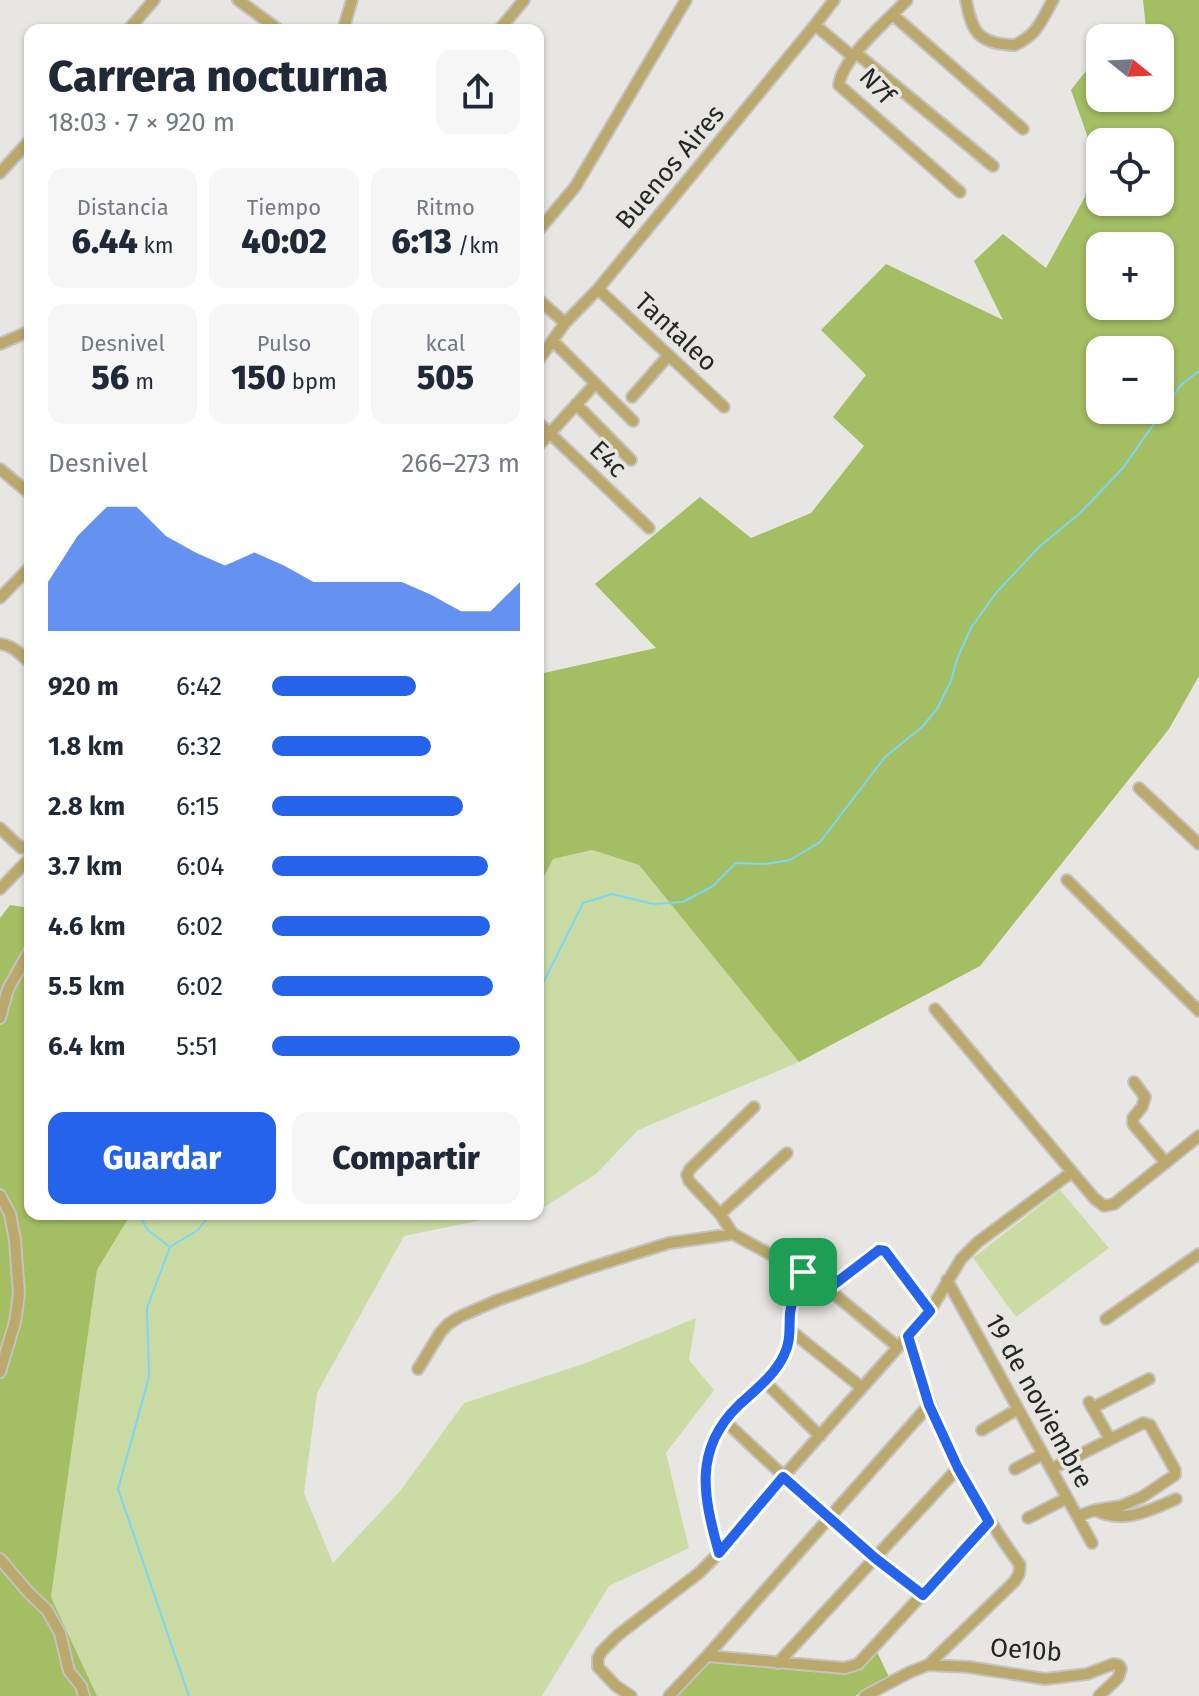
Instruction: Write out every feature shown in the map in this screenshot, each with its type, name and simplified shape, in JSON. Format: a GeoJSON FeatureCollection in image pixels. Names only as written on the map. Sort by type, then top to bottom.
{"type":"FeatureCollection","features":[{"type":"Feature","properties":{"kind":"street"},"geometry":{"type":"LineString","coordinates":[[133,24],[154,0]]}},
{"type":"Feature","properties":{"kind":"street"},"geometry":{"type":"LineString","coordinates":[[238,0],[271,24]]}},
{"type":"Feature","properties":{"kind":"street"},"geometry":{"type":"LineString","coordinates":[[345,24],[352,0]]}},
{"type":"Feature","properties":{"kind":"street"},"geometry":{"type":"LineString","coordinates":[[504,24],[524,0]]}},
{"type":"Feature","properties":{"kind":"street"},"geometry":{"type":"LineString","coordinates":[[544,224],[575,187],[686,0]]}},
{"type":"Feature","properties":{"kind":"street","name":"Buenos Aires"},"geometry":{"type":"LineString","coordinates":[[544,354],[565,323],[598,289],[834,0]]}},
{"type":"Feature","properties":{"kind":"street","name":"N7f"},"geometry":{"type":"LineString","coordinates":[[907,0],[854,54],[839,80],[842,89],[960,192]]}},
{"type":"Feature","properties":{"kind":"street"},"geometry":{"type":"LineString","coordinates":[[966,0],[969,21],[976,32],[988,41],[1015,45],[1035,32],[1053,0]]}},
{"type":"Feature","properties":{"kind":"street"},"geometry":{"type":"LineString","coordinates":[[893,15],[1023,129]]}},
{"type":"Feature","properties":{"kind":"street"},"geometry":{"type":"LineString","coordinates":[[815,25],[993,166]]}},
{"type":"Feature","properties":{"kind":"street"},"geometry":{"type":"LineString","coordinates":[[0,173],[24,147]]}},
{"type":"Feature","properties":{"kind":"street","name":"Tantaleo"},"geometry":{"type":"LineString","coordinates":[[598,289],[724,407]]}},
{"type":"Feature","properties":{"kind":"street"},"geometry":{"type":"LineString","coordinates":[[544,304],[565,323]]}},
{"type":"Feature","properties":{"kind":"street"},"geometry":{"type":"LineString","coordinates":[[0,344],[24,334]]}},
{"type":"Feature","properties":{"kind":"street"},"geometry":{"type":"LineString","coordinates":[[554,342],[633,421]]}},
{"type":"Feature","properties":{"kind":"street"},"geometry":{"type":"LineString","coordinates":[[632,397],[669,355]]}},
{"type":"Feature","properties":{"kind":"street"},"geometry":{"type":"LineString","coordinates":[[544,439],[595,384]]}},
{"type":"Feature","properties":{"kind":"street"},"geometry":{"type":"LineString","coordinates":[[576,404],[631,460]]}},
{"type":"Feature","properties":{"kind":"street","name":"E4c"},"geometry":{"type":"LineString","coordinates":[[544,428],[649,528]]}},
{"type":"Feature","properties":{"kind":"street"},"geometry":{"type":"LineString","coordinates":[[0,469],[24,489]]}},
{"type":"Feature","properties":{"kind":"street"},"geometry":{"type":"LineString","coordinates":[[0,598],[24,573]]}},
{"type":"Feature","properties":{"kind":"street"},"geometry":{"type":"LineString","coordinates":[[0,644],[8,645],[24,658]]}},
{"type":"Feature","properties":{"kind":"street"},"geometry":{"type":"LineString","coordinates":[[1139,788],[1199,844]]}},
{"type":"Feature","properties":{"kind":"street"},"geometry":{"type":"LineString","coordinates":[[0,828],[21,848],[24,847]]}},
{"type":"Feature","properties":{"kind":"street"},"geometry":{"type":"LineString","coordinates":[[0,889],[24,864]]}},
{"type":"Feature","properties":{"kind":"street"},"geometry":{"type":"LineString","coordinates":[[1067,880],[1199,1011]]}},
{"type":"Feature","properties":{"kind":"street"},"geometry":{"type":"LineString","coordinates":[[0,1018],[8,989],[24,961]]}},
{"type":"Feature","properties":{"kind":"street"},"geometry":{"type":"LineString","coordinates":[[935,1009],[1099,1203],[1109,1206],[1199,1136]]}},
{"type":"Feature","properties":{"kind":"street"},"geometry":{"type":"LineString","coordinates":[[1134,1082],[1145,1097],[1133,1118],[1133,1124],[1166,1163]]}},
{"type":"Feature","properties":{"kind":"street"},"geometry":{"type":"LineString","coordinates":[[754,1107],[690,1169],[687,1175],[689,1181],[720,1214],[733,1234],[828,1289],[898,1347]]}},
{"type":"Feature","properties":{"kind":"street"},"geometry":{"type":"LineString","coordinates":[[720,1214],[787,1153]]}},
{"type":"Feature","properties":{"kind":"street"},"geometry":{"type":"LineString","coordinates":[[631,1696],[598,1667],[601,1652],[618,1635],[699,1573],[719,1553],[930,1311],[961,1259],[978,1242],[1072,1172]]}},
{"type":"Feature","properties":{"kind":"street"},"geometry":{"type":"LineString","coordinates":[[0,1195],[10,1214],[15,1240],[19,1294],[15,1322],[0,1372]]}},
{"type":"Feature","properties":{"kind":"street"},"geometry":{"type":"LineString","coordinates":[[418,1369],[448,1324],[498,1300],[669,1243],[733,1234]]}},
{"type":"Feature","properties":{"kind":"street"},"geometry":{"type":"LineString","coordinates":[[828,1289],[882,1250],[930,1311]]}},
{"type":"Feature","properties":{"kind":"street"},"geometry":{"type":"LineString","coordinates":[[1106,1319],[1199,1254]]}},
{"type":"Feature","properties":{"kind":"street"},"geometry":{"type":"LineString","coordinates":[[719,1553],[708,1512],[706,1463],[724,1420],[764,1381],[785,1355],[791,1331],[790,1313],[803,1272]]}},
{"type":"Feature","properties":{"kind":"street","name":"19 de noviembre"},"geometry":{"type":"LineString","coordinates":[[947,1280],[1092,1543]]}},
{"type":"Feature","properties":{"kind":"street"},"geometry":{"type":"LineString","coordinates":[[791,1331],[861,1387]]}},
{"type":"Feature","properties":{"kind":"street"},"geometry":{"type":"LineString","coordinates":[[865,1696],[928,1665],[1014,1582],[1021,1569],[958,1468],[929,1405],[908,1336]]}},
{"type":"Feature","properties":{"kind":"street"},"geometry":{"type":"LineString","coordinates":[[1110,1439],[1090,1405],[1149,1379]]}},
{"type":"Feature","properties":{"kind":"street"},"geometry":{"type":"LineString","coordinates":[[764,1381],[820,1436]]}},
{"type":"Feature","properties":{"kind":"street"},"geometry":{"type":"LineString","coordinates":[[669,1696],[929,1405]]}},
{"type":"Feature","properties":{"kind":"street"},"geometry":{"type":"LineString","coordinates":[[982,1430],[1018,1409]]}},
{"type":"Feature","properties":{"kind":"street"},"geometry":{"type":"LineString","coordinates":[[724,1420],[829,1518],[923,1595]]}},
{"type":"Feature","properties":{"kind":"street"},"geometry":{"type":"LineString","coordinates":[[1051,1469],[1140,1424],[1150,1425],[1175,1475],[1142,1497],[1121,1506],[1078,1516]]}},
{"type":"Feature","properties":{"kind":"street"},"geometry":{"type":"LineString","coordinates":[[1015,1469],[1043,1454]]}},
{"type":"Feature","properties":{"kind":"street"},"geometry":{"type":"LineString","coordinates":[[778,1663],[958,1468]]}},
{"type":"Feature","properties":{"kind":"street"},"geometry":{"type":"LineString","coordinates":[[1028,1518],[1067,1498]]}},
{"type":"Feature","properties":{"kind":"street"},"geometry":{"type":"LineString","coordinates":[[1095,1510],[1111,1516],[1128,1516],[1176,1499]]}},
{"type":"Feature","properties":{"kind":"street"},"geometry":{"type":"LineString","coordinates":[[707,1656],[845,1668],[858,1664],[989,1522]]}},
{"type":"Feature","properties":{"kind":"street"},"geometry":{"type":"LineString","coordinates":[[0,1559],[47,1610],[60,1633],[69,1671],[81,1686],[84,1696]]}},
{"type":"Feature","properties":{"kind":"street","name":"Oe10b"},"geometry":{"type":"LineString","coordinates":[[928,1665],[969,1667],[1045,1679],[1087,1674],[1113,1664],[1119,1665],[1118,1678],[1099,1696]]}},
{"type":"Feature","properties":{"kind":"green space"},"geometry":{"type":"Polygon","coordinates":[[[1143,0],[1199,0],[1199,676],[1169,729],[980,966],[799,1062],[639,865],[592,850],[553,859],[544,876],[544,673],[656,648],[595,584],[700,497],[751,538],[811,513],[864,446],[833,417],[866,375],[821,330],[886,264],[1003,320],[974,261],[1003,234],[1046,268],[1086,190],[1086,216],[1174,216],[1174,128],[1086,128],[1086,132],[1071,90],[1086,71],[1086,112],[1174,112],[1174,24],[1146,24],[1143,0]]]}},
{"type":"Feature","properties":{"kind":"green space"},"geometry":{"type":"Polygon","coordinates":[[[592,850],[639,865],[799,1062],[638,1130],[596,1174],[544,1207],[544,876],[553,859],[592,850]]]}},
{"type":"Feature","properties":{"kind":"green space"},"geometry":{"type":"Polygon","coordinates":[[[10,905],[24,907],[24,1220],[127,1220],[97,1270],[51,1597],[97,1696],[0,1696],[0,918],[10,905]]]}},
{"type":"Feature","properties":{"kind":"green space"},"geometry":{"type":"Polygon","coordinates":[[[1060,1190],[1109,1248],[1016,1317],[973,1258],[1060,1190]]]}},
{"type":"Feature","properties":{"kind":"green space"},"geometry":{"type":"Polygon","coordinates":[[[127,1220],[482,1220],[404,1236],[317,1393],[304,1493],[333,1563],[401,1490],[464,1403],[586,1363],[696,1318],[689,1360],[714,1390],[666,1453],[689,1548],[609,1586],[542,1696],[97,1696],[51,1597],[97,1270],[127,1220]]]}},
{"type":"Feature","properties":{"kind":"green space"},"geometry":{"type":"Polygon","coordinates":[[[877,1652],[890,1679],[855,1696],[675,1696],[709,1660],[855,1672],[877,1652]]]}},
{"type":"Feature","properties":{"kind":"waterway"},"geometry":{"type":"LineString","coordinates":[[544,981],[583,903],[612,894],[653,904],[683,902],[713,886],[736,863],[766,864],[790,860],[820,842],[885,757],[922,727],[937,709],[971,628],[996,593],[1040,546],[1079,514],[1123,468],[1181,385],[1199,371]]}},
{"type":"Feature","properties":{"kind":"waterway"},"geometry":{"type":"LineString","coordinates":[[142,1220],[148,1230],[170,1247]]}},
{"type":"Feature","properties":{"kind":"waterway"},"geometry":{"type":"LineString","coordinates":[[189,1696],[118,1489],[149,1377],[147,1308],[170,1247],[198,1230],[206,1220]]}},
{"type":"Feature","properties":{"kind":"route"},"geometry":{"type":"LineString","coordinates":[[882,1250],[930,1311],[908,1336],[929,1405],[958,1468],[989,1522],[923,1595],[875,1558],[783,1477],[719,1553],[708,1512],[706,1463],[724,1420],[764,1381],[785,1355],[791,1331],[790,1313],[803,1272],[828,1289],[882,1250]]}}]}
